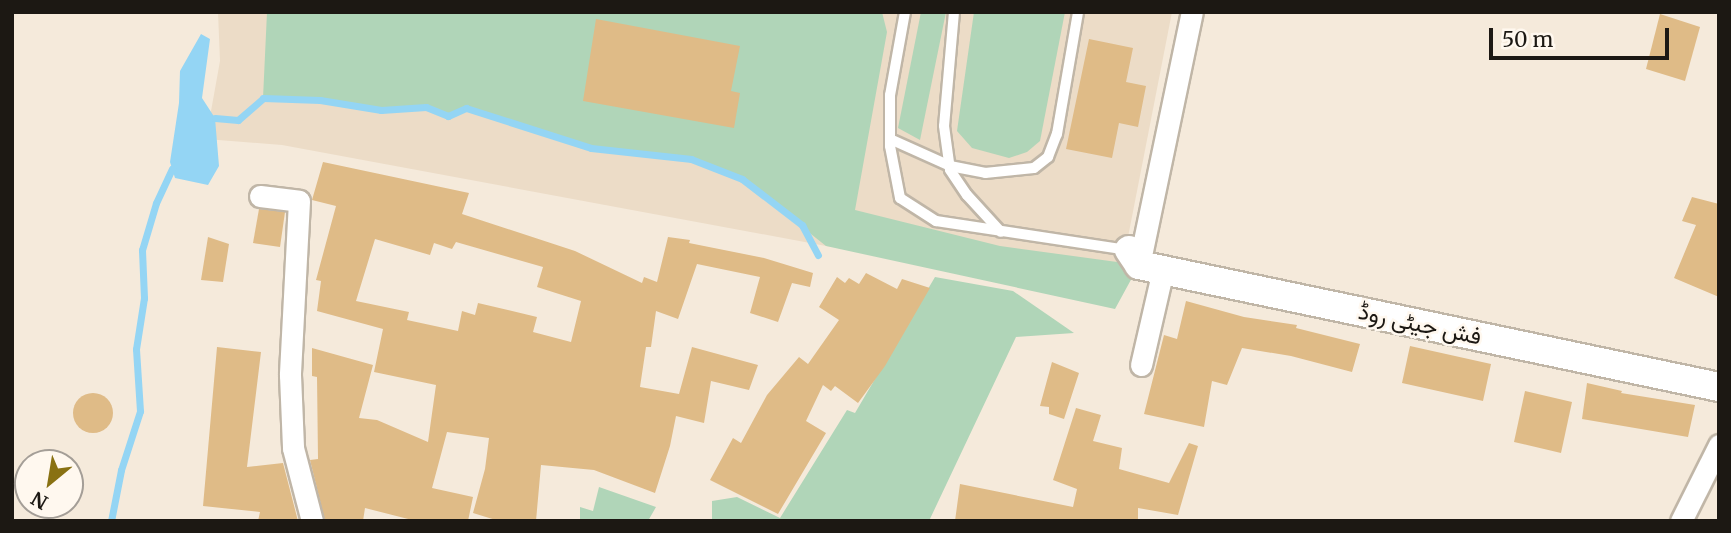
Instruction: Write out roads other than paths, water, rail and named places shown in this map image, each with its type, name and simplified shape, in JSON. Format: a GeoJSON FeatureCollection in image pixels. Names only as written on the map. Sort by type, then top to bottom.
{"type":"FeatureCollection","features":[{"type":"Feature","properties":{"kind":"street"},"geometry":{"type":"LineString","coordinates":[[1141,365],[1144,262],[1192,12]]}},
{"type":"Feature","properties":{"kind":"street"},"geometry":{"type":"LineString","coordinates":[[260,197],[299,201],[290,375],[293,447],[312,521]]}},
{"type":"Feature","properties":{"kind":"street","name":"فش جیٹی روڈ"},"geometry":{"type":"LineString","coordinates":[[1144,262],[1719,387]]}},
{"type":"Feature","properties":{"kind":"street"},"geometry":{"type":"LineString","coordinates":[[1681,521],[1719,445]]}},
{"type":"Feature","properties":{"kind":"lane"},"geometry":{"type":"LineString","coordinates":[[905,12],[891,95],[890,139],[900,198],[936,221],[1144,262]]}},
{"type":"Feature","properties":{"kind":"lane"},"geometry":{"type":"LineString","coordinates":[[954,12],[944,126],[950,166],[967,195],[1000,232]]}},
{"type":"Feature","properties":{"kind":"lane"},"geometry":{"type":"LineString","coordinates":[[890,139],[950,166],[985,173],[1034,168],[1048,157],[1057,134],[1078,12]]}},
{"type":"Feature","properties":{"kind":"water"},"geometry":{"type":"Polygon","coordinates":[[[201,34],[210,39],[202,98],[215,118],[219,166],[208,185],[175,178],[170,162],[179,103],[180,71],[201,34]]]}},
{"type":"Feature","properties":{"kind":"waterway"},"geometry":{"type":"LineString","coordinates":[[215,118],[238,120],[263,98],[320,100],[381,110],[426,107],[448,116],[466,108],[591,148],[691,159],[742,179],[802,225],[818,255]]}},
{"type":"Feature","properties":{"kind":"waterway"},"geometry":{"type":"LineString","coordinates":[[111,521],[121,470],[140,411],[136,349],[144,298],[142,250],[156,203],[172,168]]}}]}
